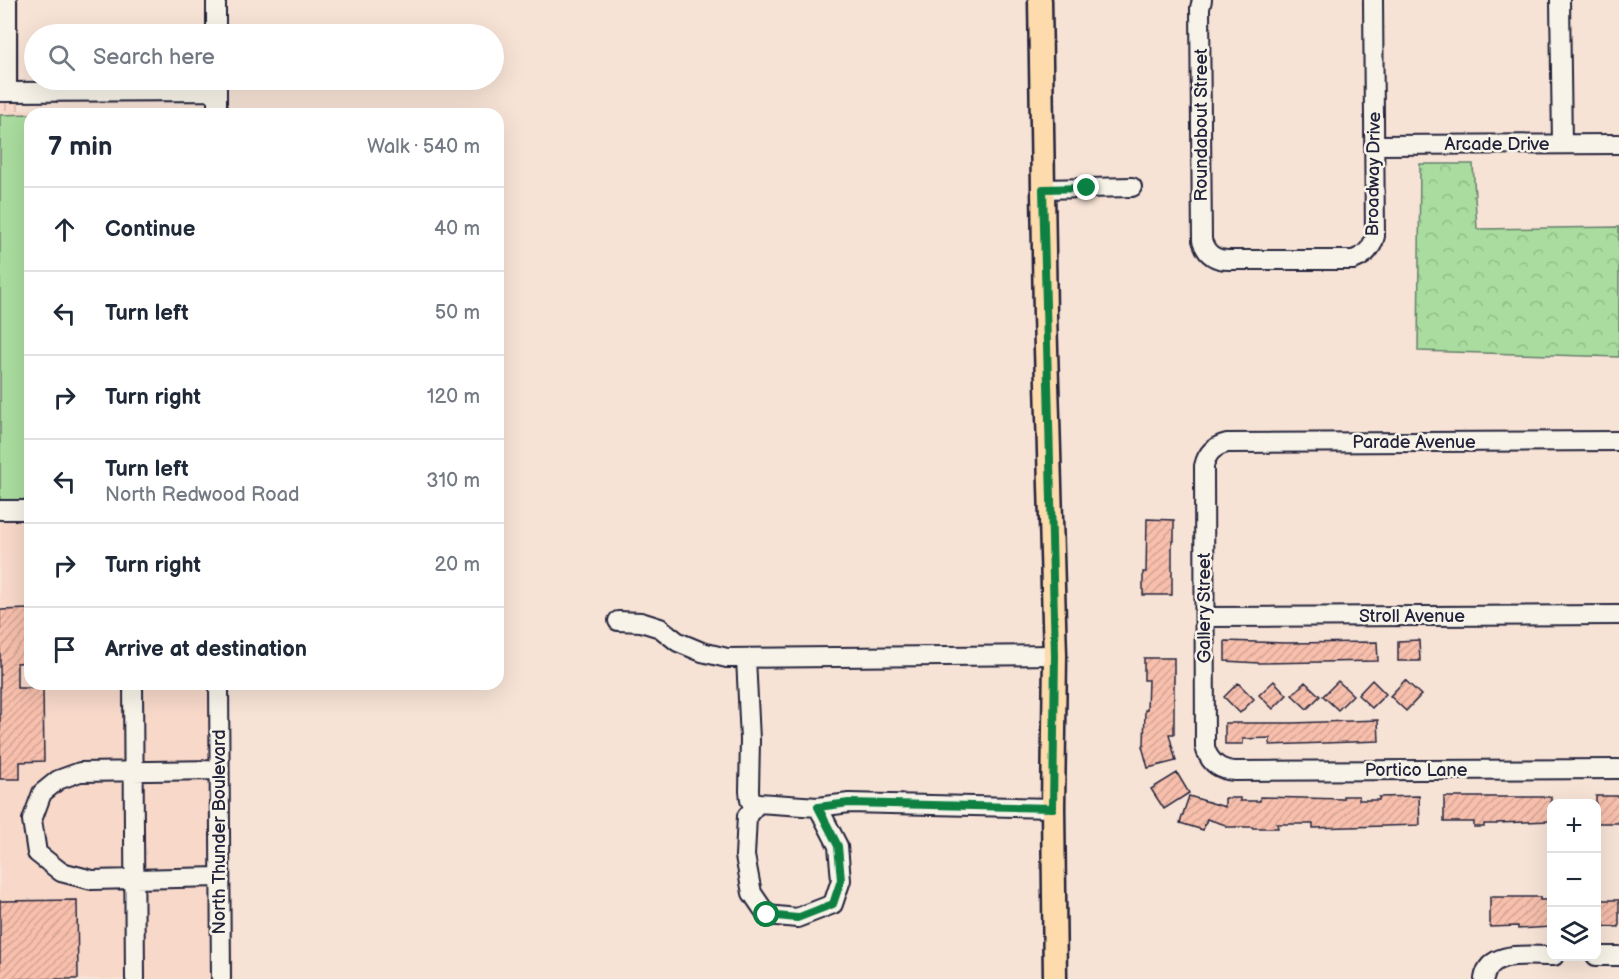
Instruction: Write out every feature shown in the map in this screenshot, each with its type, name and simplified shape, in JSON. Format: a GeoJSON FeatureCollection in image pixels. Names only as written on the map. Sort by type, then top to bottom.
{"type":"FeatureCollection","features":[{"type":"Feature","properties":{"kind":"main road"},"geometry":{"type":"LineString","coordinates":[[1040,0],[1055,655],[1053,808],[1055,979]]}},
{"type":"Feature","properties":{"kind":"street"},"geometry":{"type":"LineString","coordinates":[[7,0],[4,92],[65,90]]}},
{"type":"Feature","properties":{"kind":"street"},"geometry":{"type":"LineString","coordinates":[[216,0],[216,24]]}},
{"type":"Feature","properties":{"kind":"street","name":"Roundabout Street"},"geometry":{"type":"LineString","coordinates":[[1202,0],[1200,8],[1201,235],[1206,250]]}},
{"type":"Feature","properties":{"kind":"street","name":"Broadway Drive"},"geometry":{"type":"LineString","coordinates":[[1206,250],[1215,258],[1222,260],[1348,260],[1363,256],[1371,248],[1375,236],[1373,0]]}},
{"type":"Feature","properties":{"kind":"street"},"geometry":{"type":"LineString","coordinates":[[1560,0],[1562,144]]}},
{"type":"Feature","properties":{"kind":"street"},"geometry":{"type":"LineString","coordinates":[[217,90],[217,108]]}},
{"type":"Feature","properties":{"kind":"street","name":"Arcade Drive"},"geometry":{"type":"LineString","coordinates":[[1374,145],[1619,144]]}},
{"type":"Feature","properties":{"kind":"street"},"geometry":{"type":"LineString","coordinates":[[1043,189],[1132,187]]}},
{"type":"Feature","properties":{"kind":"street","name":"Parade Avenue"},"geometry":{"type":"LineString","coordinates":[[1212,450],[1227,443],[1619,441]]}},
{"type":"Feature","properties":{"kind":"street","name":"Gallery Street"},"geometry":{"type":"LineString","coordinates":[[1212,450],[1204,466],[1205,747],[1215,764]]}},
{"type":"Feature","properties":{"kind":"street"},"geometry":{"type":"LineString","coordinates":[[0,510],[24,510]]}},
{"type":"Feature","properties":{"kind":"street","name":"Stroll Avenue"},"geometry":{"type":"LineString","coordinates":[[1204,617],[1619,615]]}},
{"type":"Feature","properties":{"kind":"street"},"geometry":{"type":"LineString","coordinates":[[618,621],[641,622],[660,628],[678,642],[702,652],[727,658],[1055,655]]}},
{"type":"Feature","properties":{"kind":"street"},"geometry":{"type":"LineString","coordinates":[[746,658],[750,800],[758,803],[818,807],[849,803],[1053,808]]}},
{"type":"Feature","properties":{"kind":"street"},"geometry":{"type":"LineString","coordinates":[[133,690],[135,979]]}},
{"type":"Feature","properties":{"kind":"street","name":"North Thunder Boulevard"},"geometry":{"type":"LineString","coordinates":[[219,690],[221,979]]}},
{"type":"Feature","properties":{"kind":"street","name":"Portico Lane"},"geometry":{"type":"LineString","coordinates":[[1215,764],[1235,771],[1619,769]]}},
{"type":"Feature","properties":{"kind":"street"},"geometry":{"type":"LineString","coordinates":[[218,770],[80,772],[58,780],[42,793],[32,820],[37,853],[61,872],[92,880],[219,877]]}},
{"type":"Feature","properties":{"kind":"street"},"geometry":{"type":"LineString","coordinates":[[758,803],[747,816],[745,856],[752,893],[767,915],[797,918],[833,904],[841,880],[838,846],[818,807]]}},
{"type":"Feature","properties":{"kind":"street"},"geometry":{"type":"LineString","coordinates":[[1601,956],[1619,956]]}},
{"type":"Feature","properties":{"kind":"street"},"geometry":{"type":"LineString","coordinates":[[1487,971],[1505,957],[1547,957]]}},
{"type":"Feature","properties":{"kind":"shaded area"},"geometry":{"type":"Polygon","coordinates":[[[0,0],[19,0],[19,110],[0,110],[0,0]]]}},
{"type":"Feature","properties":{"kind":"shaded area"},"geometry":{"type":"Polygon","coordinates":[[[0,110],[24,110],[24,690],[225,690],[234,979],[0,979],[0,110]]]}},
{"type":"Feature","properties":{"kind":"green space"},"geometry":{"type":"Polygon","coordinates":[[[24,114],[24,505],[0,505],[0,115],[24,114]]]}},
{"type":"Feature","properties":{"kind":"green space"},"geometry":{"type":"Polygon","coordinates":[[[1420,164],[1473,164],[1477,229],[1619,227],[1619,357],[1418,351],[1420,164]]]}},
{"type":"Feature","properties":{"kind":"building"},"geometry":{"type":"Polygon","coordinates":[[[1147,519],[1174,520],[1172,595],[1143,595],[1147,519]]]}},
{"type":"Feature","properties":{"kind":"building"},"geometry":{"type":"Polygon","coordinates":[[[24,609],[24,662],[17,663],[17,688],[43,690],[44,761],[20,762],[20,779],[0,779],[0,610],[24,609]]]}},
{"type":"Feature","properties":{"kind":"building"},"geometry":{"type":"Polygon","coordinates":[[[1419,640],[1420,661],[1398,661],[1398,641],[1419,640]]]}},
{"type":"Feature","properties":{"kind":"building"},"geometry":{"type":"Polygon","coordinates":[[[1225,641],[1377,642],[1378,661],[1259,663],[1225,661],[1225,641]]]}},
{"type":"Feature","properties":{"kind":"building"},"geometry":{"type":"Polygon","coordinates":[[[1144,658],[1174,658],[1174,734],[1169,734],[1176,761],[1148,768],[1142,746],[1144,745],[1148,680],[1144,680],[1144,658]]]}},
{"type":"Feature","properties":{"kind":"building"},"geometry":{"type":"Polygon","coordinates":[[[1372,680],[1386,694],[1372,708],[1358,695],[1372,680]]]}},
{"type":"Feature","properties":{"kind":"building"},"geometry":{"type":"Polygon","coordinates":[[[1405,680],[1421,695],[1406,711],[1390,696],[1405,680]]]}},
{"type":"Feature","properties":{"kind":"building"},"geometry":{"type":"Polygon","coordinates":[[[1274,681],[1287,695],[1273,709],[1259,695],[1274,681]]]}},
{"type":"Feature","properties":{"kind":"building"},"geometry":{"type":"Polygon","coordinates":[[[1338,681],[1353,695],[1338,710],[1323,696],[1338,681]]]}},
{"type":"Feature","properties":{"kind":"building"},"geometry":{"type":"Polygon","coordinates":[[[1305,682],[1320,696],[1307,709],[1292,695],[1305,682]]]}},
{"type":"Feature","properties":{"kind":"building"},"geometry":{"type":"Polygon","coordinates":[[[1238,683],[1254,699],[1240,713],[1224,697],[1238,683]]]}},
{"type":"Feature","properties":{"kind":"building"},"geometry":{"type":"Polygon","coordinates":[[[1378,720],[1379,741],[1270,745],[1270,738],[1243,739],[1243,744],[1225,744],[1225,723],[1378,720]]]}},
{"type":"Feature","properties":{"kind":"building"},"geometry":{"type":"Polygon","coordinates":[[[1177,773],[1189,793],[1164,809],[1151,789],[1177,773]]]}},
{"type":"Feature","properties":{"kind":"building"},"geometry":{"type":"Polygon","coordinates":[[[1189,796],[1225,807],[1225,798],[1260,801],[1260,797],[1343,799],[1343,796],[1359,796],[1359,800],[1379,800],[1379,797],[1419,796],[1420,825],[1313,828],[1313,824],[1277,824],[1278,828],[1252,828],[1226,827],[1226,825],[1207,819],[1203,830],[1180,823],[1189,796]]]}},
{"type":"Feature","properties":{"kind":"building"},"geometry":{"type":"Polygon","coordinates":[[[1596,796],[1619,796],[1619,823],[1601,823],[1601,799],[1596,799],[1596,796]]]}},
{"type":"Feature","properties":{"kind":"building"},"geometry":{"type":"Polygon","coordinates":[[[1444,797],[1551,797],[1547,799],[1547,821],[1484,824],[1484,827],[1474,827],[1474,822],[1444,822],[1444,797]]]}},
{"type":"Feature","properties":{"kind":"building"},"geometry":{"type":"Polygon","coordinates":[[[1490,897],[1540,897],[1540,900],[1547,900],[1547,927],[1518,929],[1518,926],[1490,927],[1490,897]]]}},
{"type":"Feature","properties":{"kind":"building"},"geometry":{"type":"Polygon","coordinates":[[[77,900],[78,979],[0,979],[0,901],[77,900]]]}},
{"type":"Feature","properties":{"kind":"building"},"geometry":{"type":"Polygon","coordinates":[[[1601,900],[1619,900],[1619,927],[1601,926],[1601,900]]]}},
{"type":"Feature","properties":{"kind":"route"},"geometry":{"type":"LineString","coordinates":[[767,915],[797,918],[833,904],[841,880],[838,846],[818,807],[849,803],[1053,808],[1055,655],[1043,189],[1087,188]]}}]}
